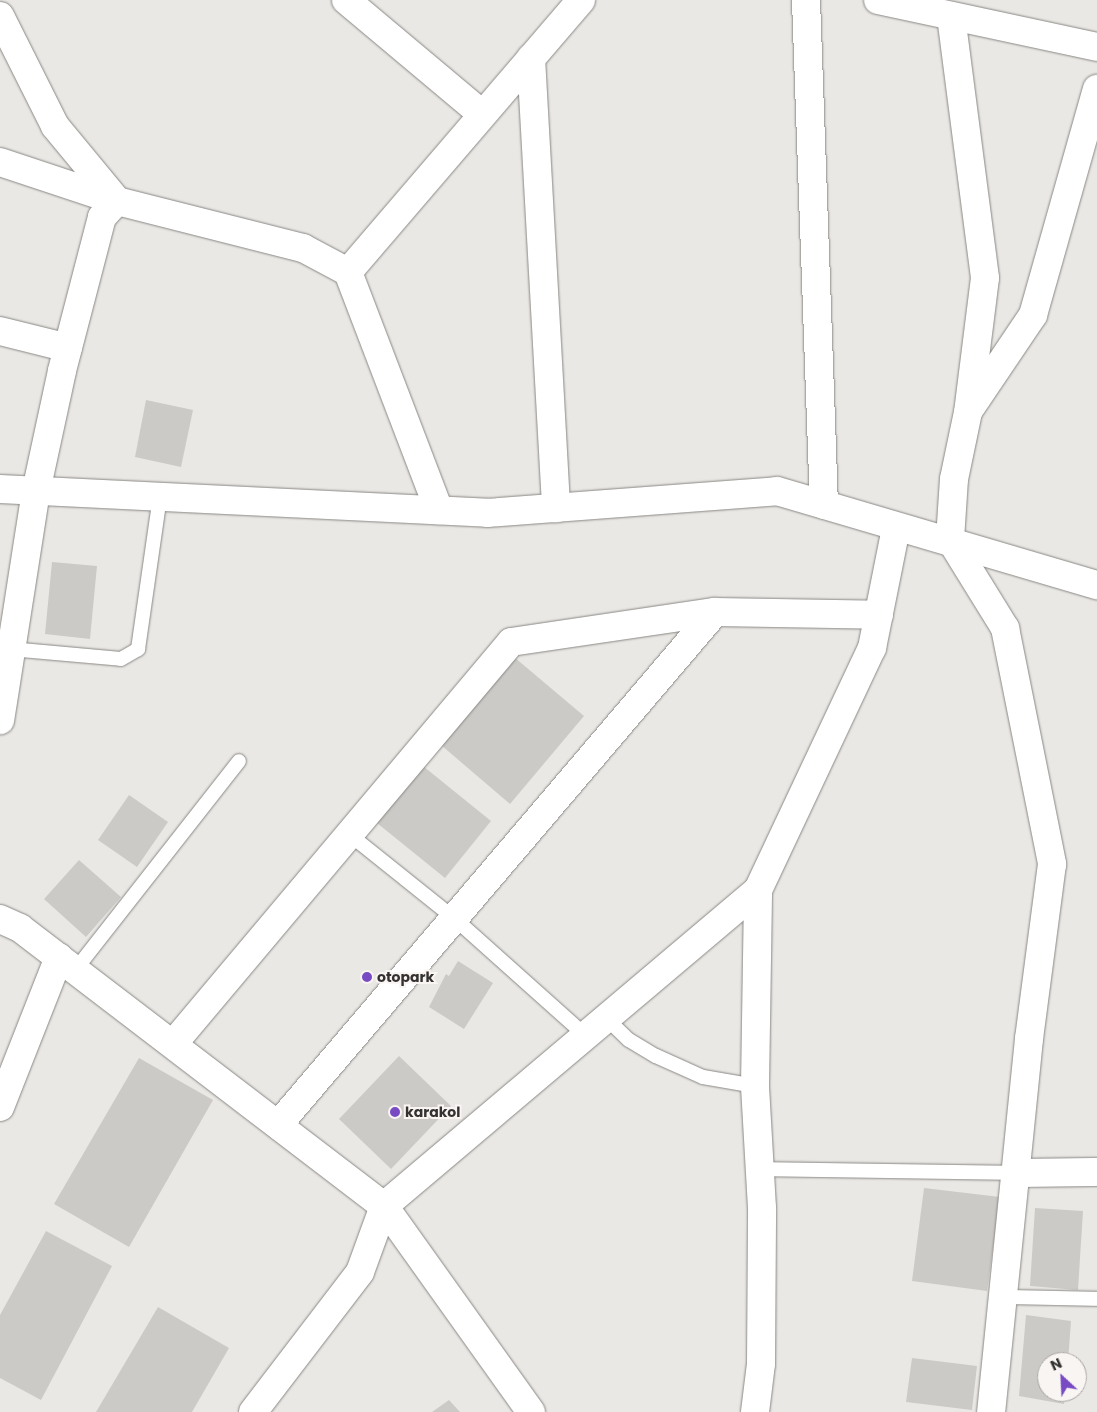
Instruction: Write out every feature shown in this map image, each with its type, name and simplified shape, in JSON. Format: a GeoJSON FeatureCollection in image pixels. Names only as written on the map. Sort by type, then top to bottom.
{"type":"FeatureCollection","features":[{"type":"Feature","properties":{"kind":"street"},"geometry":{"type":"LineString","coordinates":[[346,0],[482,114]]}},
{"type":"Feature","properties":{"kind":"street"},"geometry":{"type":"LineString","coordinates":[[348,272],[581,0]]}},
{"type":"Feature","properties":{"kind":"street"},"geometry":{"type":"LineString","coordinates":[[806,0],[824,505]]}},
{"type":"Feature","properties":{"kind":"street"},"geometry":{"type":"LineString","coordinates":[[878,0],[1097,47]]}},
{"type":"Feature","properties":{"kind":"street"},"geometry":{"type":"LineString","coordinates":[[0,16],[55,126],[117,201]]}},
{"type":"Feature","properties":{"kind":"street"},"geometry":{"type":"LineString","coordinates":[[951,16],[985,278],[968,412],[954,478],[950,539],[1005,628],[1052,864],[1015,1173],[991,1412]]}},
{"type":"Feature","properties":{"kind":"street"},"geometry":{"type":"LineString","coordinates":[[531,58],[556,508]]}},
{"type":"Feature","properties":{"kind":"street"},"geometry":{"type":"LineString","coordinates":[[968,412],[1033,314],[1097,89]]}},
{"type":"Feature","properties":{"kind":"street"},"geometry":{"type":"LineString","coordinates":[[0,162],[117,201],[303,248],[348,272],[439,510]]}},
{"type":"Feature","properties":{"kind":"street"},"geometry":{"type":"LineString","coordinates":[[0,720],[36,491],[68,348],[102,217],[117,201]]}},
{"type":"Feature","properties":{"kind":"street"},"geometry":{"type":"LineString","coordinates":[[0,331],[68,348]]}},
{"type":"Feature","properties":{"kind":"street"},"geometry":{"type":"LineString","coordinates":[[0,489],[487,513],[777,491],[896,528],[950,539],[1097,584]]}},
{"type":"Feature","properties":{"kind":"street"},"geometry":{"type":"LineString","coordinates":[[755,1412],[761,1364],[760,1169],[755,1086],[758,890],[872,648],[896,528]]}},
{"type":"Feature","properties":{"kind":"street"},"geometry":{"type":"LineString","coordinates":[[173,1044],[511,642],[714,612],[878,615]]}},
{"type":"Feature","properties":{"kind":"street"},"geometry":{"type":"LineString","coordinates":[[278,1125],[714,612]]}},
{"type":"Feature","properties":{"kind":"street"},"geometry":{"type":"LineString","coordinates":[[253,1412],[360,1272],[384,1206],[605,1017],[758,890]]}},
{"type":"Feature","properties":{"kind":"street"},"geometry":{"type":"LineString","coordinates":[[0,919],[20,928],[67,963],[384,1206],[531,1412]]}},
{"type":"Feature","properties":{"kind":"street"},"geometry":{"type":"LineString","coordinates":[[0,1107],[67,963]]}},
{"type":"Feature","properties":{"kind":"street"},"geometry":{"type":"LineString","coordinates":[[1015,1173],[1097,1172]]}},
{"type":"Feature","properties":{"kind":"lane"},"geometry":{"type":"LineString","coordinates":[[10,649],[121,658],[138,649],[160,497]]}},
{"type":"Feature","properties":{"kind":"lane"},"geometry":{"type":"LineString","coordinates":[[67,963],[239,761]]}},
{"type":"Feature","properties":{"kind":"lane"},"geometry":{"type":"LineString","coordinates":[[350,834],[454,918],[585,1034]]}},
{"type":"Feature","properties":{"kind":"lane"},"geometry":{"type":"LineString","coordinates":[[605,1017],[629,1040],[656,1056],[703,1077],[755,1086]]}},
{"type":"Feature","properties":{"kind":"lane"},"geometry":{"type":"LineString","coordinates":[[760,1169],[1015,1173]]}},
{"type":"Feature","properties":{"kind":"lane"},"geometry":{"type":"LineString","coordinates":[[1003,1297],[1097,1299]]}},
{"type":"Feature","properties":{"kind":"building"},"geometry":{"type":"Polygon","coordinates":[[[146,400],[193,410],[181,467],[135,457],[146,400]]]}},
{"type":"Feature","properties":{"kind":"building"},"geometry":{"type":"Polygon","coordinates":[[[52,562],[97,566],[90,639],[45,634],[52,562]]]}},
{"type":"Feature","properties":{"kind":"building"},"geometry":{"type":"Polygon","coordinates":[[[514,657],[584,716],[510,804],[441,745],[514,657]]]}},
{"type":"Feature","properties":{"kind":"building"},"geometry":{"type":"Polygon","coordinates":[[[423,766],[491,821],[445,878],[377,823],[423,766]]]}},
{"type":"Feature","properties":{"kind":"building"},"geometry":{"type":"Polygon","coordinates":[[[129,795],[168,822],[137,867],[98,840],[129,795]]]}},
{"type":"Feature","properties":{"kind":"building"},"geometry":{"type":"Polygon","coordinates":[[[79,860],[121,897],[86,937],[44,899],[79,860]]]}},
{"type":"Feature","properties":{"kind":"building"},"geometry":{"type":"Polygon","coordinates":[[[458,961],[493,983],[464,1029],[429,1007],[446,974],[449,976],[458,961]]]}},
{"type":"Feature","properties":{"kind":"building","name":"karakol"},"geometry":{"type":"Polygon","coordinates":[[[399,1056],[451,1106],[391,1169],[339,1119],[399,1056]]]}},
{"type":"Feature","properties":{"kind":"building"},"geometry":{"type":"Polygon","coordinates":[[[139,1058],[213,1100],[129,1247],[54,1204],[139,1058]]]}},
{"type":"Feature","properties":{"kind":"building"},"geometry":{"type":"Polygon","coordinates":[[[924,1188],[1000,1197],[987,1291],[912,1281],[924,1188]]]}},
{"type":"Feature","properties":{"kind":"building"},"geometry":{"type":"Polygon","coordinates":[[[1035,1208],[1083,1211],[1078,1290],[1030,1286],[1035,1208]]]}},
{"type":"Feature","properties":{"kind":"building"},"geometry":{"type":"Polygon","coordinates":[[[46,1231],[112,1266],[41,1400],[0,1378],[0,1315],[46,1231]]]}},
{"type":"Feature","properties":{"kind":"building"},"geometry":{"type":"Polygon","coordinates":[[[158,1307],[229,1348],[192,1412],[96,1412],[158,1307]]]}},
{"type":"Feature","properties":{"kind":"building"},"geometry":{"type":"Polygon","coordinates":[[[1026,1315],[1071,1321],[1069,1352],[1037,1352],[1037,1399],[1019,1396],[1026,1315]]]}},
{"type":"Feature","properties":{"kind":"building"},"geometry":{"type":"Polygon","coordinates":[[[912,1358],[977,1366],[972,1410],[906,1402],[912,1358]]]}},
{"type":"Feature","properties":{"kind":"building"},"geometry":{"type":"Polygon","coordinates":[[[449,1400],[460,1412],[432,1412],[449,1400]]]}},
{"type":"Feature","properties":{"kind":"place","name":"otopark"},"geometry":{"type":"Point","coordinates":[367,977]}},
{"type":"Feature","properties":{"kind":"place","name":"karakol"},"geometry":{"type":"Point","coordinates":[395,1112]}}]}
